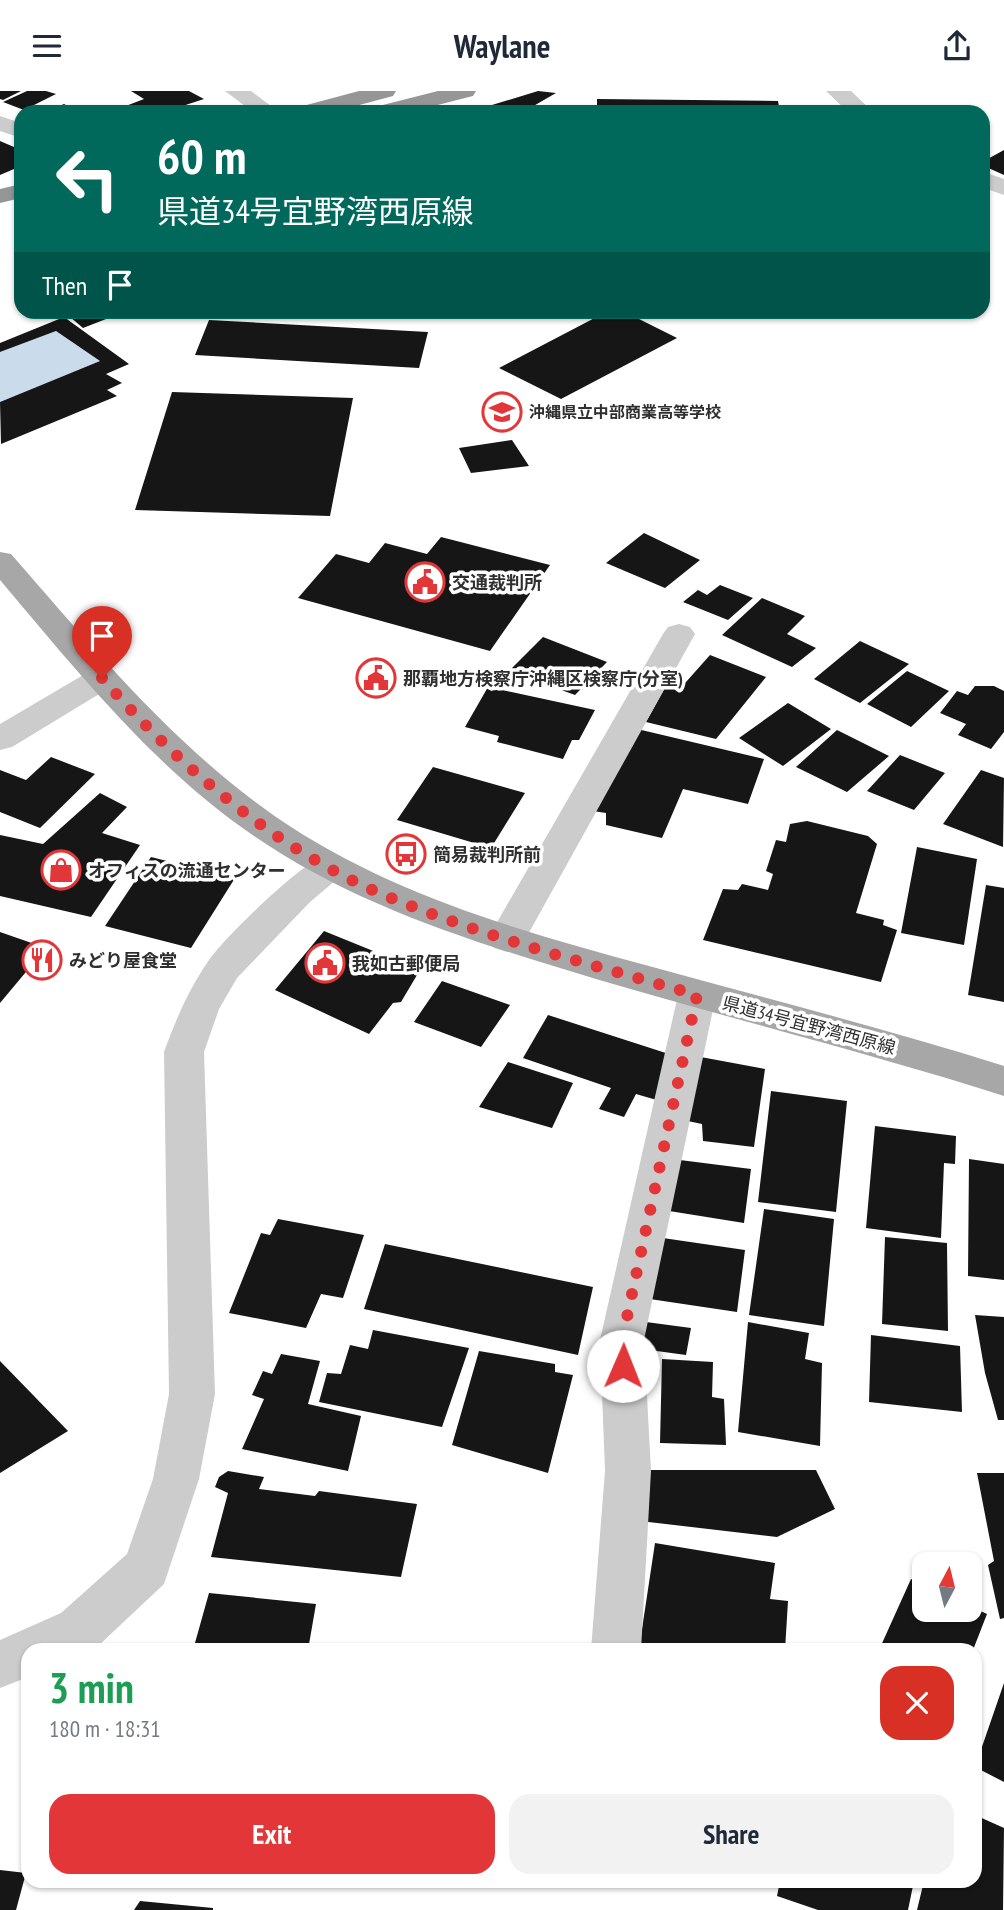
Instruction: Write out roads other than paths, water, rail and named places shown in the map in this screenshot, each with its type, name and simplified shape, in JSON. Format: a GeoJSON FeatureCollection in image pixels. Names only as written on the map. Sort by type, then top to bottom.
{"type":"FeatureCollection","features":[{"type":"Feature","properties":{"kind":"highway"},"geometry":{"type":"LineString","coordinates":[[333,105],[385,91]]}},
{"type":"Feature","properties":{"kind":"highway"},"geometry":{"type":"LineString","coordinates":[[410,105],[465,91]]}},
{"type":"Feature","properties":{"kind":"main road","name":"県道34号宜野湾西原線"},"geometry":{"type":"LineString","coordinates":[[0,561],[136,717],[212,787],[265,827],[376,891],[507,938],[697,995],[1004,1081]]}},
{"type":"Feature","properties":{"kind":"street"},"geometry":{"type":"LineString","coordinates":[[236,91],[257,105]]}},
{"type":"Feature","properties":{"kind":"street"},"geometry":{"type":"LineString","coordinates":[[837,91],[854,105]]}},
{"type":"Feature","properties":{"kind":"street"},"geometry":{"type":"LineString","coordinates":[[507,938],[679,634]]}},
{"type":"Feature","properties":{"kind":"street"},"geometry":{"type":"LineString","coordinates":[[0,739],[102,678]]}},
{"type":"Feature","properties":{"kind":"street"},"geometry":{"type":"LineString","coordinates":[[50,1643],[79,1630],[147,1569],[176,1479],[192,1394],[184,1052],[200,1008],[224,968],[297,893],[330,866]]}},
{"type":"Feature","properties":{"kind":"street"},"geometry":{"type":"LineString","coordinates":[[616,1643],[628,1471],[622,1340],[697,995]]}},
{"type":"Feature","properties":{"kind":"street"},"geometry":{"type":"LineString","coordinates":[[0,1664],[21,1656]]}},
{"type":"Feature","properties":{"kind":"water"},"geometry":{"type":"Polygon","coordinates":[[[56,331],[100,361],[0,402],[0,352],[56,331]]]}},
{"type":"Feature","properties":{"kind":"place","name":"沖縄県立中部商業高等学校"},"geometry":{"type":"Point","coordinates":[502,412]}},
{"type":"Feature","properties":{"kind":"place","name":"交通裁判所"},"geometry":{"type":"Point","coordinates":[425,582]}},
{"type":"Feature","properties":{"kind":"place","name":"那覇地方検察庁沖縄区検察庁(分室)"},"geometry":{"type":"Point","coordinates":[376,678]}},
{"type":"Feature","properties":{"kind":"place","name":"簡易裁判所前"},"geometry":{"type":"Point","coordinates":[406,854]}},
{"type":"Feature","properties":{"kind":"place","name":"オフィスの流通センター"},"geometry":{"type":"Point","coordinates":[61,870]}},
{"type":"Feature","properties":{"kind":"place","name":"みどり屋食堂"},"geometry":{"type":"Point","coordinates":[42,960]}},
{"type":"Feature","properties":{"kind":"place","name":"我如古郵便局"},"geometry":{"type":"Point","coordinates":[325,963]}}]}
